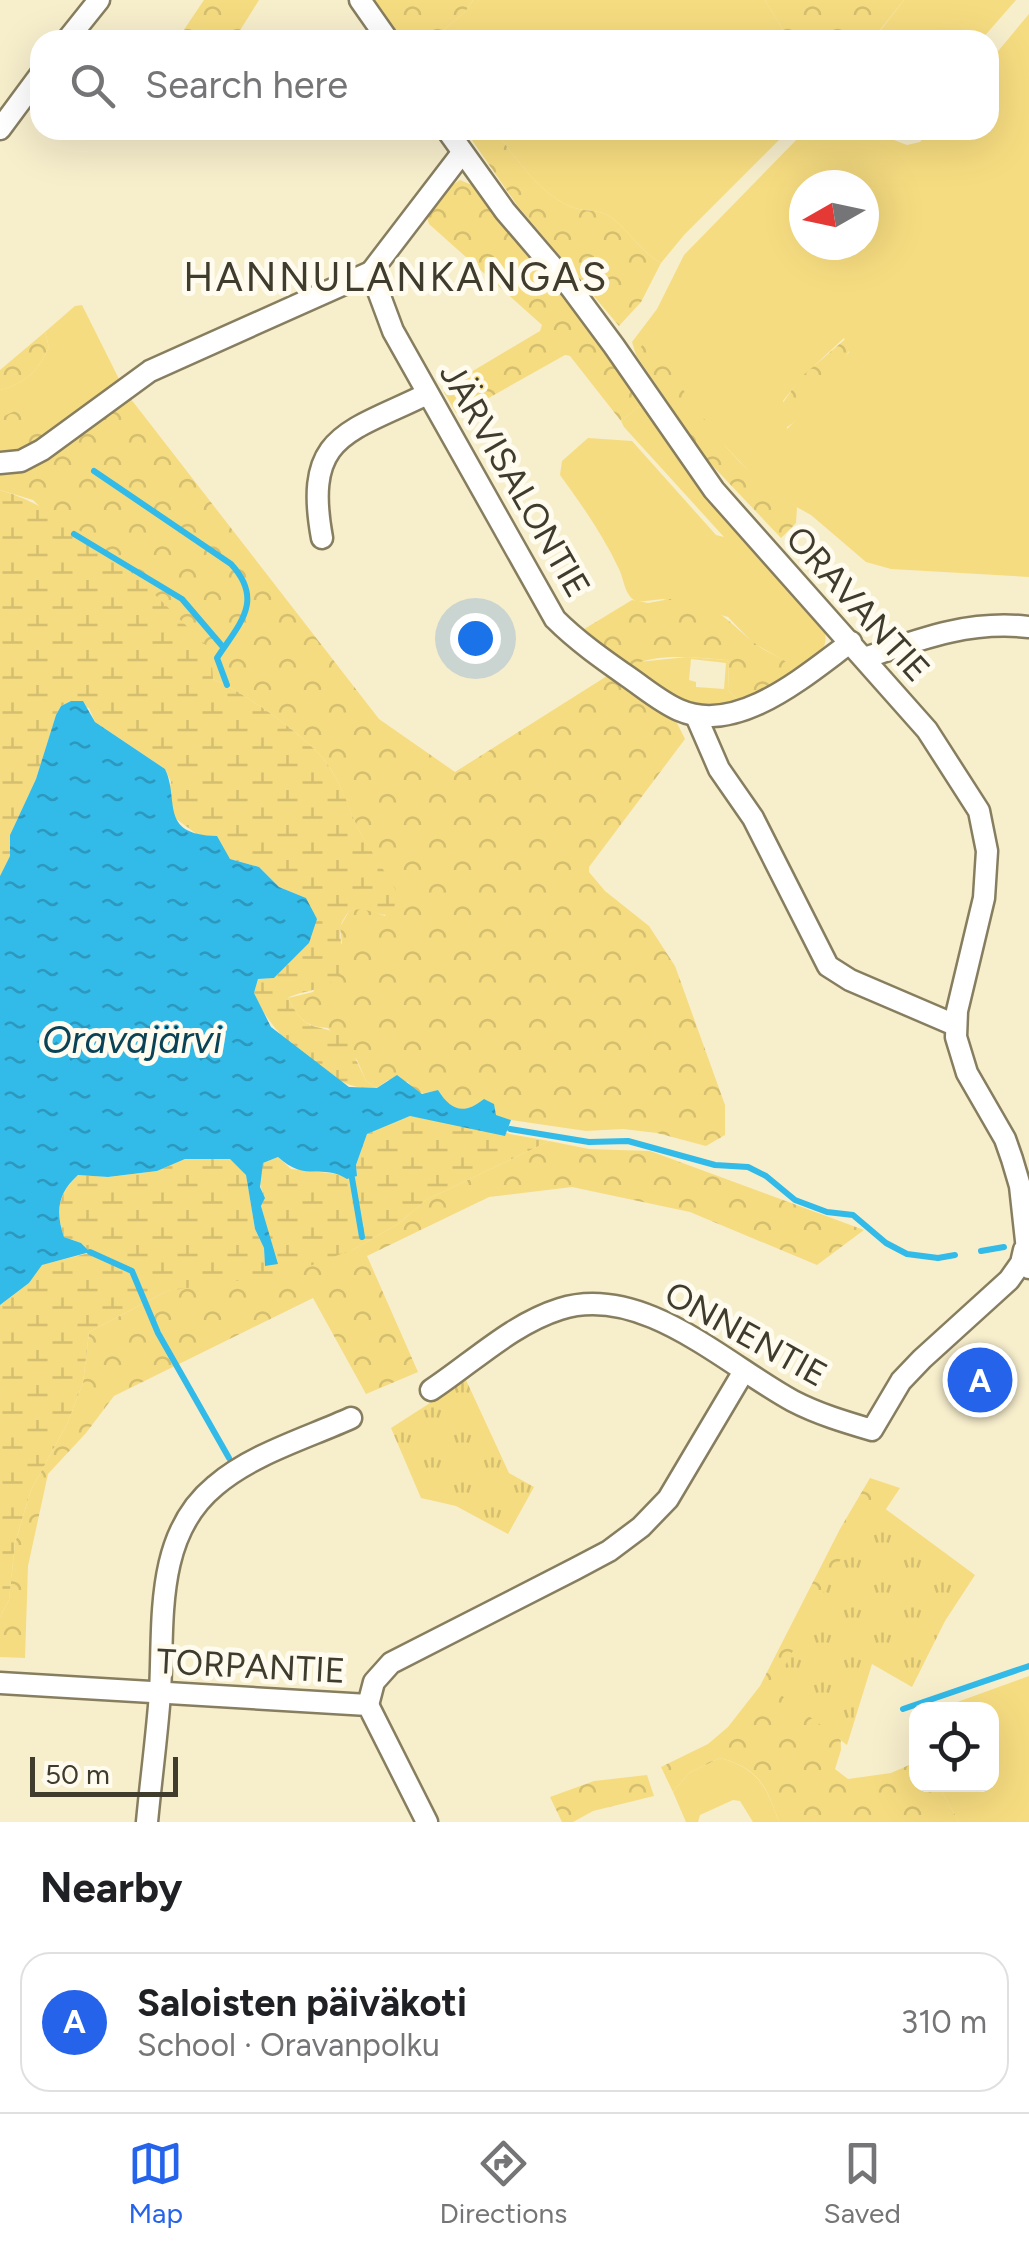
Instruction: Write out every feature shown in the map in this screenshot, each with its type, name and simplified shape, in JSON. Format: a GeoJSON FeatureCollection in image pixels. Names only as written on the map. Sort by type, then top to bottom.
{"type":"FeatureCollection","features":[{"type":"Feature","properties":{"kind":"street"},"geometry":{"type":"LineString","coordinates":[[75,30],[99,0]]}},
{"type":"Feature","properties":{"kind":"street"},"geometry":{"type":"LineString","coordinates":[[360,0],[381,30]]}},
{"type":"Feature","properties":{"kind":"street"},"geometry":{"type":"LineString","coordinates":[[0,128],[30,88]]}},
{"type":"Feature","properties":{"kind":"street","name":"ORAVANTIE"},"geometry":{"type":"LineString","coordinates":[[454,140],[614,346],[714,490],[928,730],[979,811],[987,867],[984,898],[955,1025],[961,1058],[1024,1182],[1027,1259]]}},
{"type":"Feature","properties":{"kind":"street"},"geometry":{"type":"LineString","coordinates":[[0,463],[21,461],[42,450],[150,371],[371,272],[462,153]]}},
{"type":"Feature","properties":{"kind":"street","name":"JÄRVISALONTIE"},"geometry":{"type":"LineString","coordinates":[[371,272],[393,330],[555,619],[571,635],[663,701],[696,716]]}},
{"type":"Feature","properties":{"kind":"street"},"geometry":{"type":"LineString","coordinates":[[322,538],[317,484],[330,447],[347,433],[427,394]]}},
{"type":"Feature","properties":{"kind":"street"},"geometry":{"type":"LineString","coordinates":[[955,1025],[850,980],[828,966],[761,832],[719,768],[696,716],[762,704],[858,650],[959,628],[992,624],[1029,627]]}},
{"type":"Feature","properties":{"kind":"street","name":"ONNENTIE"},"geometry":{"type":"LineString","coordinates":[[431,1390],[537,1318],[558,1309],[592,1304],[629,1307],[652,1316],[803,1406],[872,1430],[901,1382],[1027,1259]]}},
{"type":"Feature","properties":{"kind":"street"},"geometry":{"type":"LineString","coordinates":[[368,1704],[374,1682],[391,1663],[575,1569],[641,1527],[668,1499],[744,1371]]}},
{"type":"Feature","properties":{"kind":"street"},"geometry":{"type":"LineString","coordinates":[[147,1822],[166,1582],[181,1525],[194,1505],[239,1468],[351,1418]]}},
{"type":"Feature","properties":{"kind":"street","name":"TORPANTIE"},"geometry":{"type":"LineString","coordinates":[[0,1683],[368,1704],[427,1822]]}},
{"type":"Feature","properties":{"kind":"green space"},"geometry":{"type":"Polygon","coordinates":[[[204,0],[259,0],[240,30],[184,30],[204,0]]]}},
{"type":"Feature","properties":{"kind":"green space"},"geometry":{"type":"Polygon","coordinates":[[[372,0],[473,0],[444,30],[394,30],[372,0]]]}},
{"type":"Feature","properties":{"kind":"green space"},"geometry":{"type":"Polygon","coordinates":[[[473,0],[765,0],[783,30],[444,30],[473,0]]]}},
{"type":"Feature","properties":{"kind":"green space"},"geometry":{"type":"Polygon","coordinates":[[[765,0],[904,0],[880,30],[783,30],[765,0]]]}},
{"type":"Feature","properties":{"kind":"green space"},"geometry":{"type":"Polygon","coordinates":[[[904,0],[1016,0],[990,30],[881,30],[904,0]]]}},
{"type":"Feature","properties":{"kind":"green space"},"geometry":{"type":"Polygon","coordinates":[[[1029,14],[1029,577],[891,569],[866,562],[811,515],[766,490],[717,437],[645,343],[636,355],[632,342],[657,309],[684,255],[796,140],[894,140],[907,145],[922,140],[999,140],[999,50],[1029,14]],[[844,338],[801,378],[783,401],[787,429],[818,397],[849,352],[844,338]]]}},
{"type":"Feature","properties":{"kind":"green space"},"geometry":{"type":"Polygon","coordinates":[[[472,140],[502,140],[549,193],[572,207],[609,216],[661,263],[641,302],[619,326],[517,205],[472,140]]]}},
{"type":"Feature","properties":{"kind":"green space"},"geometry":{"type":"Polygon","coordinates":[[[502,140],[779,140],[661,263],[609,216],[560,201],[529,174],[502,140]]]}},
{"type":"Feature","properties":{"kind":"green space"},"geometry":{"type":"Polygon","coordinates":[[[460,180],[477,187],[564,295],[643,408],[638,407],[621,421],[570,356],[565,355],[456,413],[444,392],[446,387],[540,331],[542,325],[429,224],[426,215],[449,187],[460,180]]]}},
{"type":"Feature","properties":{"kind":"green space"},"geometry":{"type":"Polygon","coordinates":[[[82,305],[120,381],[51,432],[0,418],[0,390],[24,380],[36,369],[49,347],[45,332],[75,306],[82,305]]]}},
{"type":"Feature","properties":{"kind":"green space"},"geometry":{"type":"Polygon","coordinates":[[[45,332],[49,347],[36,369],[24,380],[0,390],[0,370],[45,332]]]}},
{"type":"Feature","properties":{"kind":"green space"},"geometry":{"type":"Polygon","coordinates":[[[850,335],[853,342],[848,354],[821,394],[787,427],[776,433],[770,430],[769,423],[800,378],[850,335]]]}},
{"type":"Feature","properties":{"kind":"green space"},"geometry":{"type":"Polygon","coordinates":[[[644,342],[656,351],[736,458],[797,507],[796,523],[781,538],[708,461],[636,355],[644,342]]]}},
{"type":"Feature","properties":{"kind":"green space"},"geometry":{"type":"Polygon","coordinates":[[[127,394],[379,719],[455,772],[607,676],[676,721],[685,739],[589,872],[605,891],[649,926],[675,966],[725,1105],[725,1135],[706,1146],[657,1133],[623,1129],[586,1131],[511,1120],[472,1108],[460,1110],[448,1106],[438,1090],[421,1093],[408,1082],[388,1080],[377,1088],[366,1081],[357,1060],[328,1028],[313,1026],[299,1016],[288,998],[313,992],[342,943],[340,927],[349,911],[361,907],[385,916],[396,892],[360,832],[334,774],[321,756],[285,724],[213,679],[33,500],[0,490],[0,471],[127,394]]]}},
{"type":"Feature","properties":{"kind":"green space"},"geometry":{"type":"Polygon","coordinates":[[[638,407],[643,408],[692,477],[824,629],[822,650],[796,674],[785,661],[753,643],[728,617],[663,599],[637,602],[627,592],[606,544],[560,475],[562,461],[588,438],[632,441],[716,535],[724,537],[624,427],[621,421],[638,407]]]}},
{"type":"Feature","properties":{"kind":"green space"},"geometry":{"type":"Polygon","coordinates":[[[19,409],[34,412],[51,432],[19,453],[0,453],[0,418],[19,409]]]}},
{"type":"Feature","properties":{"kind":"green space"},"geometry":{"type":"Polygon","coordinates":[[[0,490],[60,518],[114,557],[211,650],[213,679],[285,724],[321,756],[334,774],[360,832],[397,892],[393,914],[349,911],[340,933],[344,961],[340,974],[323,987],[288,998],[306,1022],[345,1036],[366,1081],[377,1088],[341,1081],[304,1058],[273,1026],[254,993],[258,979],[274,978],[309,943],[306,898],[279,887],[259,867],[230,859],[175,818],[168,795],[171,782],[165,769],[95,722],[89,708],[71,701],[61,706],[56,715],[36,779],[10,835],[10,856],[0,876],[0,490]]]}},
{"type":"Feature","properties":{"kind":"green space"},"geometry":{"type":"Polygon","coordinates":[[[681,597],[722,615],[757,645],[785,661],[796,674],[738,700],[728,690],[727,660],[664,658],[629,667],[581,631],[632,600],[648,603],[681,597]]]}},
{"type":"Feature","properties":{"kind":"green space"},"geometry":{"type":"Polygon","coordinates":[[[687,657],[727,660],[728,690],[738,700],[706,707],[681,702],[629,667],[638,662],[687,657]],[[691,659],[689,680],[696,682],[696,687],[724,689],[726,663],[691,659]]]}},
{"type":"Feature","properties":{"kind":"green space"},"geometry":{"type":"Polygon","coordinates":[[[410,1116],[549,1141],[426,1200],[398,1224],[354,1249],[294,1272],[167,1291],[89,1332],[83,1383],[67,1424],[31,1490],[15,1543],[9,1600],[0,1617],[0,1305],[29,1283],[41,1265],[89,1253],[81,1243],[64,1237],[61,1228],[60,1203],[71,1182],[78,1175],[109,1177],[157,1171],[185,1159],[230,1159],[246,1174],[265,1266],[265,1221],[261,1206],[265,1198],[260,1181],[263,1163],[278,1157],[291,1169],[357,1176],[356,1165],[367,1134],[410,1116]]]}},
{"type":"Feature","properties":{"kind":"green space"},"geometry":{"type":"Polygon","coordinates":[[[549,1141],[589,1149],[650,1151],[864,1230],[817,1265],[690,1212],[572,1187],[489,1197],[367,1256],[418,1372],[366,1394],[313,1298],[114,1396],[48,1474],[28,1566],[25,1658],[0,1657],[0,1617],[9,1600],[15,1543],[31,1490],[67,1424],[83,1383],[89,1332],[167,1291],[354,1249],[398,1224],[426,1200],[549,1141]]]}},
{"type":"Feature","properties":{"kind":"green space"},"geometry":{"type":"Polygon","coordinates":[[[466,1380],[509,1473],[534,1487],[508,1534],[456,1506],[421,1498],[391,1428],[466,1380]]]}},
{"type":"Feature","properties":{"kind":"green space"},"geometry":{"type":"Polygon","coordinates":[[[870,1478],[900,1488],[884,1512],[840,1717],[841,1750],[835,1769],[848,1779],[891,1773],[909,1765],[909,1792],[942,1792],[959,1822],[779,1822],[760,1781],[733,1762],[720,1758],[689,1773],[673,1792],[661,1767],[708,1744],[728,1727],[760,1686],[870,1478]]]}},
{"type":"Feature","properties":{"kind":"green space"},"geometry":{"type":"Polygon","coordinates":[[[872,1499],[975,1575],[945,1621],[912,1687],[872,1664],[847,1745],[773,1689],[872,1499]]]}},
{"type":"Feature","properties":{"kind":"green space"},"geometry":{"type":"Polygon","coordinates":[[[1029,1676],[1029,1822],[959,1822],[942,1792],[999,1792],[999,1702],[957,1702],[1029,1676]]]}},
{"type":"Feature","properties":{"kind":"green space"},"geometry":{"type":"Polygon","coordinates":[[[720,1758],[744,1768],[759,1781],[779,1822],[753,1822],[740,1801],[733,1800],[700,1815],[698,1822],[686,1822],[673,1792],[689,1773],[720,1758]]]}},
{"type":"Feature","properties":{"kind":"green space"},"geometry":{"type":"Polygon","coordinates":[[[647,1775],[654,1796],[593,1811],[573,1822],[562,1822],[550,1797],[594,1781],[647,1775]]]}},
{"type":"Feature","properties":{"kind":"water","name":"Oravajärvi"},"geometry":{"type":"Polygon","coordinates":[[[83,701],[95,722],[165,769],[174,814],[186,829],[217,836],[230,859],[259,867],[279,887],[306,898],[317,919],[309,943],[274,978],[258,979],[254,993],[271,1027],[349,1087],[377,1088],[397,1075],[422,1094],[438,1090],[458,1108],[484,1099],[494,1104],[496,1115],[511,1120],[505,1136],[410,1116],[367,1134],[356,1165],[357,1176],[347,1179],[330,1172],[297,1169],[278,1157],[263,1163],[260,1187],[265,1198],[261,1206],[278,1264],[265,1266],[246,1175],[230,1159],[185,1159],[157,1171],[108,1177],[78,1175],[62,1196],[60,1219],[64,1237],[81,1243],[90,1252],[42,1265],[29,1283],[0,1305],[0,876],[10,856],[10,835],[36,779],[56,715],[61,706],[83,701]]]}},
{"type":"Feature","properties":{"kind":"waterway"},"geometry":{"type":"LineString","coordinates":[[94,471],[231,564],[241,577],[246,590],[245,612],[217,658],[227,685]]}},
{"type":"Feature","properties":{"kind":"waterway"},"geometry":{"type":"LineString","coordinates":[[74,534],[182,599],[223,647]]}},
{"type":"Feature","properties":{"kind":"waterway"},"geometry":{"type":"LineString","coordinates":[[510,1129],[589,1142],[628,1141],[715,1165],[748,1167],[795,1200],[827,1212],[853,1215],[886,1243],[907,1254],[938,1258],[955,1255]]}},
{"type":"Feature","properties":{"kind":"waterway"},"geometry":{"type":"LineString","coordinates":[[352,1178],[362,1237]]}},
{"type":"Feature","properties":{"kind":"waterway"},"geometry":{"type":"LineString","coordinates":[[981,1251],[1004,1247]]}},
{"type":"Feature","properties":{"kind":"waterway"},"geometry":{"type":"LineString","coordinates":[[90,1252],[132,1271],[158,1333],[229,1458]]}},
{"type":"Feature","properties":{"kind":"waterway"},"geometry":{"type":"LineString","coordinates":[[903,1709],[1029,1666]]}},
{"type":"Feature","properties":{"kind":"place","name":"Saloisten päiväkoti"},"geometry":{"type":"Point","coordinates":[980,1380]}},
{"type":"Feature","properties":{"kind":"district","name":"HANNULANKANGAS"},"geometry":{"type":"Point","coordinates":[396,277]}}]}
